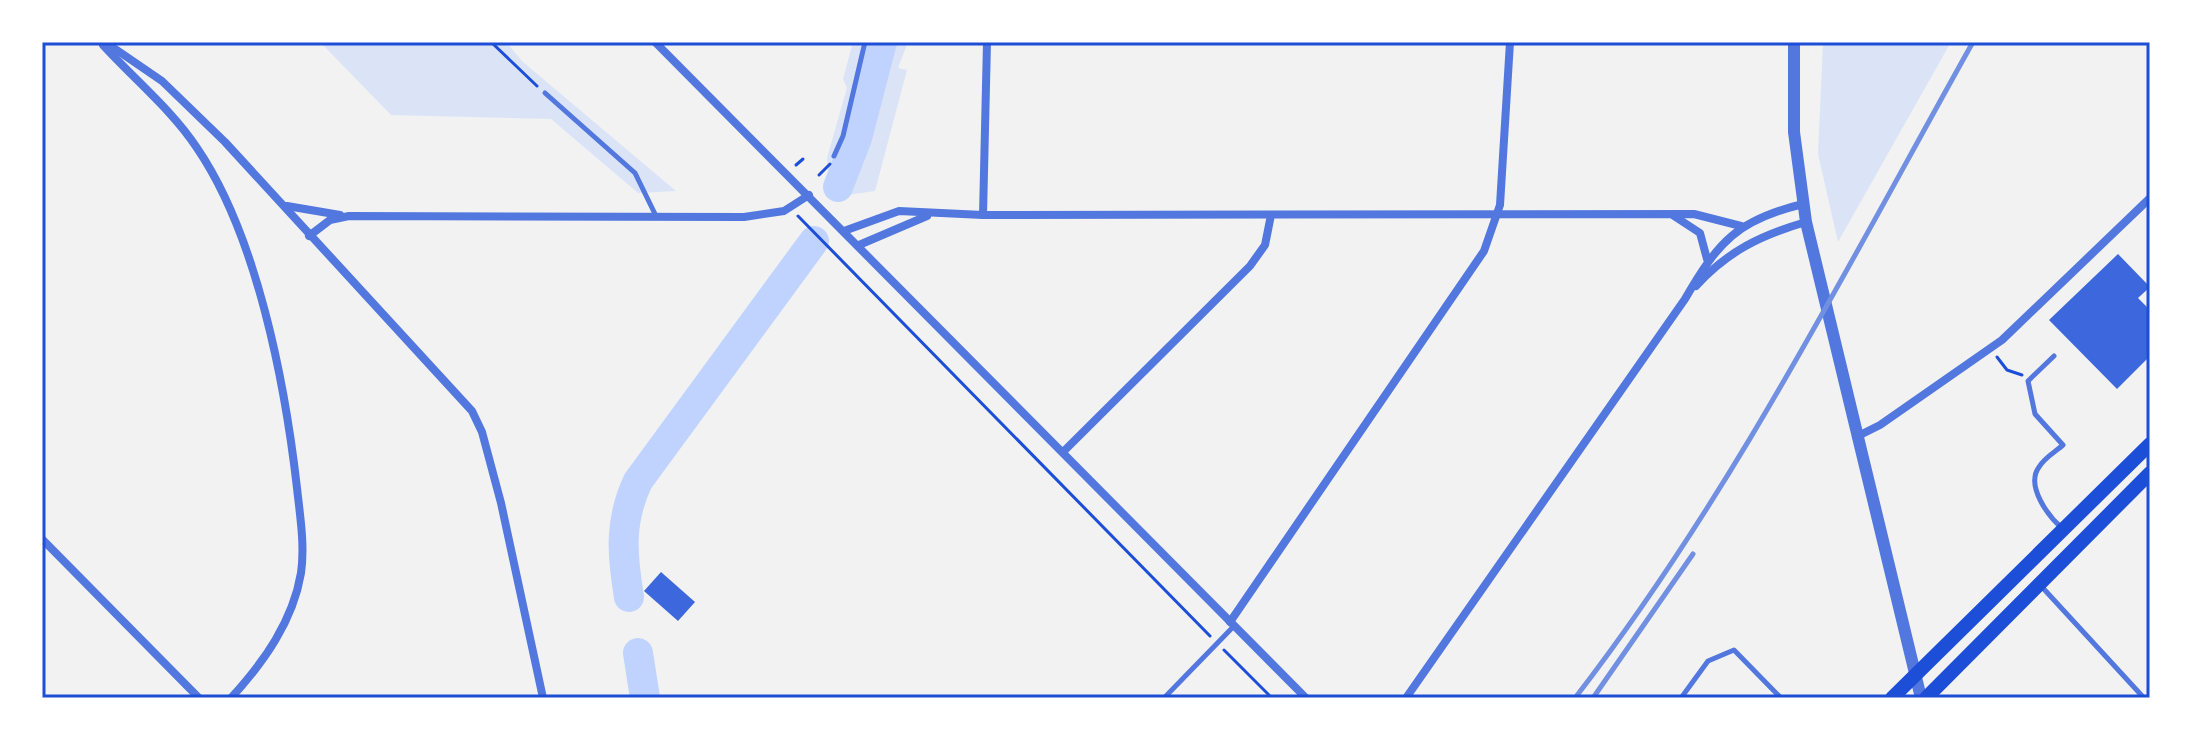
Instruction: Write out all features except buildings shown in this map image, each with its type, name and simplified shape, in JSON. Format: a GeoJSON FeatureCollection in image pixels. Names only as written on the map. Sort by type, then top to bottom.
{"type":"FeatureCollection","features":[{"type":"Feature","properties":{"kind":"main road"},"geometry":{"type":"LineString","coordinates":[[1892,698],[2150,444]]}},
{"type":"Feature","properties":{"kind":"main road"},"geometry":{"type":"LineString","coordinates":[[1923,698],[2150,473]]}},
{"type":"Feature","properties":{"kind":"street"},"geometry":{"type":"LineString","coordinates":[[102,42],[167,86],[285,206],[309,236],[461,398],[481,427],[543,698]]}},
{"type":"Feature","properties":{"kind":"street"},"geometry":{"type":"LineString","coordinates":[[102,42],[195,144],[210,169],[242,239],[279,377],[295,477],[301,571],[293,604],[279,634],[231,698]]}},
{"type":"Feature","properties":{"kind":"street"},"geometry":{"type":"LineString","coordinates":[[655,42],[1306,698]]}},
{"type":"Feature","properties":{"kind":"street"},"geometry":{"type":"LineString","coordinates":[[983,215],[987,42]]}},
{"type":"Feature","properties":{"kind":"street"},"geometry":{"type":"LineString","coordinates":[[1232,624],[1471,276],[1498,216],[1510,42]]}},
{"type":"Feature","properties":{"kind":"street"},"geometry":{"type":"LineString","coordinates":[[1794,42],[1792,101],[1806,222],[1913,677],[1923,698]]}},
{"type":"Feature","properties":{"kind":"street"},"geometry":{"type":"LineString","coordinates":[[285,206],[349,216],[656,216],[776,213],[796,205],[809,195]]}},
{"type":"Feature","properties":{"kind":"street"},"geometry":{"type":"LineString","coordinates":[[1855,438],[1880,425],[2002,340],[2150,198]]}},
{"type":"Feature","properties":{"kind":"street"},"geometry":{"type":"LineString","coordinates":[[844,231],[894,212],[983,215],[1698,214],[1724,224],[1741,226],[1803,204]]}},
{"type":"Feature","properties":{"kind":"street"},"geometry":{"type":"LineString","coordinates":[[859,245],[909,221],[940,214]]}},
{"type":"Feature","properties":{"kind":"street"},"geometry":{"type":"LineString","coordinates":[[1063,452],[1250,266],[1265,245],[1271,215]]}},
{"type":"Feature","properties":{"kind":"street"},"geometry":{"type":"LineString","coordinates":[[309,236],[330,220],[349,216]]}},
{"type":"Feature","properties":{"kind":"street"},"geometry":{"type":"LineString","coordinates":[[1674,216],[1689,223],[1702,236],[1707,252],[1706,262]]}},
{"type":"Feature","properties":{"kind":"street"},"geometry":{"type":"LineString","coordinates":[[1685,299],[1708,273],[1742,246],[1768,233],[1806,222]]}},
{"type":"Feature","properties":{"kind":"street"},"geometry":{"type":"LineString","coordinates":[[1406,698],[1685,299],[1706,262],[1741,226]]}},
{"type":"Feature","properties":{"kind":"street"},"geometry":{"type":"LineString","coordinates":[[42,539],[199,698]]}},
{"type":"Feature","properties":{"kind":"lane"},"geometry":{"type":"LineString","coordinates":[[834,156],[843,136],[865,42]]}},
{"type":"Feature","properties":{"kind":"lane"},"geometry":{"type":"LineString","coordinates":[[545,93],[635,173],[656,216]]}},
{"type":"Feature","properties":{"kind":"lane"},"geometry":{"type":"LineString","coordinates":[[2054,356],[2028,381],[2035,414],[2063,445],[2036,474],[2045,513],[2062,528]]}},
{"type":"Feature","properties":{"kind":"lane"},"geometry":{"type":"LineString","coordinates":[[2040,584],[2144,698]]}},
{"type":"Feature","properties":{"kind":"lane"},"geometry":{"type":"LineString","coordinates":[[1164,698],[1217,644],[1232,624]]}},
{"type":"Feature","properties":{"kind":"lane"},"geometry":{"type":"LineString","coordinates":[[1681,698],[1708,661],[1734,650],[1781,698]]}},
{"type":"Feature","properties":{"kind":"path"},"geometry":{"type":"LineString","coordinates":[[491,42],[545,93]]}},
{"type":"Feature","properties":{"kind":"path"},"geometry":{"type":"LineString","coordinates":[[809,228],[1272,698]]}},
{"type":"Feature","properties":{"kind":"path"},"geometry":{"type":"LineString","coordinates":[[1997,357],[2007,370],[2018,372],[2028,381]]}},
{"type":"Feature","properties":{"kind":"shaded area"},"geometry":{"type":"Polygon","coordinates":[[[320,42],[506,42],[523,62],[676,191],[638,193],[551,119],[391,115],[320,42]]]}},
{"type":"Feature","properties":{"kind":"shaded area"},"geometry":{"type":"Polygon","coordinates":[[[853,42],[908,42],[898,68],[907,70],[875,191],[848,195],[829,186],[827,158],[847,88],[843,79],[853,42]]]}},
{"type":"Feature","properties":{"kind":"shaded area"},"geometry":{"type":"Polygon","coordinates":[[[1823,42],[1951,42],[1838,242],[1818,154],[1823,42]]]}},
{"type":"Feature","properties":{"kind":"waterway"},"geometry":{"type":"LineString","coordinates":[[838,187],[857,138],[882,42]]}},
{"type":"Feature","properties":{"kind":"waterway"},"geometry":{"type":"LineString","coordinates":[[629,597],[625,524],[638,481],[814,241]]}},
{"type":"Feature","properties":{"kind":"waterway"},"geometry":{"type":"LineString","coordinates":[[638,653],[645,698]]}},
{"type":"Feature","properties":{"kind":"railway"},"geometry":{"type":"LineString","coordinates":[[1575,698],[1632,621],[1737,460],[1834,294],[1973,42]]}},
{"type":"Feature","properties":{"kind":"railway"},"geometry":{"type":"LineString","coordinates":[[1593,698],[1693,554]]}}]}
